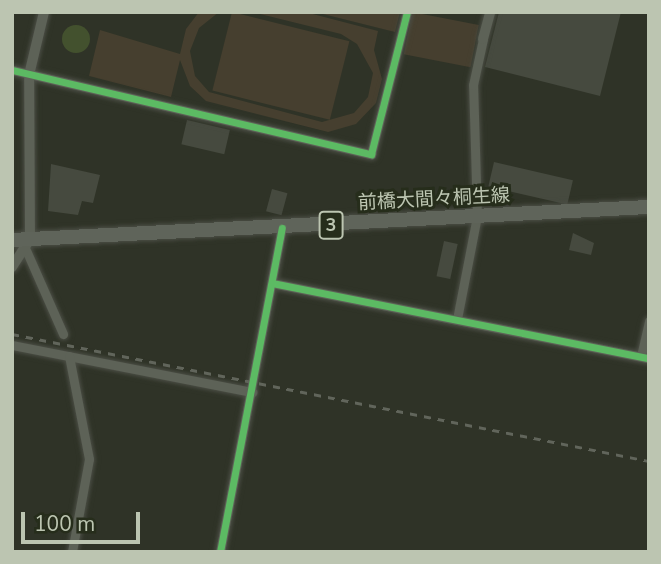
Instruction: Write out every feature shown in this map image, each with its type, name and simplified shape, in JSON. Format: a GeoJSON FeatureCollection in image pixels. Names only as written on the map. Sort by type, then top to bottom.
{"type":"FeatureCollection","features":[{"type":"Feature","properties":{"kind":"main road","name":"前橋大間々桐生線"},"geometry":{"type":"LineString","coordinates":[[12,240],[28,244],[649,207]]}},
{"type":"Feature","properties":{"kind":"street"},"geometry":{"type":"LineString","coordinates":[[44,12],[29,75],[28,244],[63,334]]}},
{"type":"Feature","properties":{"kind":"street"},"geometry":{"type":"LineString","coordinates":[[12,70],[371,154],[407,12]]}},
{"type":"Feature","properties":{"kind":"street"},"geometry":{"type":"LineString","coordinates":[[457,319],[477,216],[473,85],[490,12]]}},
{"type":"Feature","properties":{"kind":"street"},"geometry":{"type":"LineString","coordinates":[[220,552],[282,228]]}},
{"type":"Feature","properties":{"kind":"street"},"geometry":{"type":"LineString","coordinates":[[12,267],[28,244]]}},
{"type":"Feature","properties":{"kind":"street"},"geometry":{"type":"LineString","coordinates":[[272,284],[645,357],[649,321]]}},
{"type":"Feature","properties":{"kind":"street"},"geometry":{"type":"LineString","coordinates":[[12,345],[251,392]]}},
{"type":"Feature","properties":{"kind":"street"},"geometry":{"type":"LineString","coordinates":[[69,356],[89,459],[72,552]]}},
{"type":"Feature","properties":{"kind":"shaded area"},"geometry":{"type":"Polygon","coordinates":[[[199,12],[219,12],[199,28],[190,51],[195,76],[209,92],[322,122],[354,113],[368,97],[373,73],[357,44],[341,34],[252,12],[305,12],[378,31],[374,50],[382,79],[376,103],[356,124],[328,132],[206,101],[190,86],[180,60],[171,97],[89,76],[100,30],[180,54],[186,29],[199,12]]]}},
{"type":"Feature","properties":{"kind":"shaded area"},"geometry":{"type":"Polygon","coordinates":[[[232,12],[349,41],[330,120],[212,91],[232,12]]]}},
{"type":"Feature","properties":{"kind":"shaded area"},"geometry":{"type":"Polygon","coordinates":[[[315,12],[400,12],[395,32],[315,12]]]}},
{"type":"Feature","properties":{"kind":"shaded area"},"geometry":{"type":"Polygon","coordinates":[[[412,12],[479,25],[471,67],[404,54],[412,12]]]}},
{"type":"Feature","properties":{"kind":"shaded area"},"geometry":{"type":"Polygon","coordinates":[[[76,25],[86,29],[90,39],[86,49],[76,53],[66,49],[62,39],[66,29],[76,25]]]}},
{"type":"Feature","properties":{"kind":"building"},"geometry":{"type":"Polygon","coordinates":[[[499,12],[621,12],[600,96],[485,67],[499,12]]]}},
{"type":"Feature","properties":{"kind":"building"},"geometry":{"type":"Polygon","coordinates":[[[187,120],[230,130],[224,154],[181,144],[187,120]]]}},
{"type":"Feature","properties":{"kind":"building"},"geometry":{"type":"Polygon","coordinates":[[[494,162],[573,180],[567,205],[488,186],[494,162]]]}},
{"type":"Feature","properties":{"kind":"building"},"geometry":{"type":"Polygon","coordinates":[[[51,164],[100,175],[93,203],[82,201],[78,215],[48,211],[51,164]]]}},
{"type":"Feature","properties":{"kind":"building"},"geometry":{"type":"Polygon","coordinates":[[[272,189],[287,193],[282,215],[266,211],[272,189]]]}},
{"type":"Feature","properties":{"kind":"building"},"geometry":{"type":"Polygon","coordinates":[[[573,233],[594,243],[591,255],[569,250],[573,233]]]}},
{"type":"Feature","properties":{"kind":"building"},"geometry":{"type":"Polygon","coordinates":[[[444,241],[458,244],[450,279],[437,276],[444,241]]]}},
{"type":"Feature","properties":{"kind":"railway"},"geometry":{"type":"LineString","coordinates":[[12,334],[649,461]]}},
{"type":"Feature","properties":{"kind":"cycle path"},"geometry":{"type":"LineString","coordinates":[[12,70],[371,154],[407,12]]}},
{"type":"Feature","properties":{"kind":"cycle path"},"geometry":{"type":"LineString","coordinates":[[220,552],[282,228]]}},
{"type":"Feature","properties":{"kind":"cycle path"},"geometry":{"type":"LineString","coordinates":[[272,283],[649,358]]}}]}
